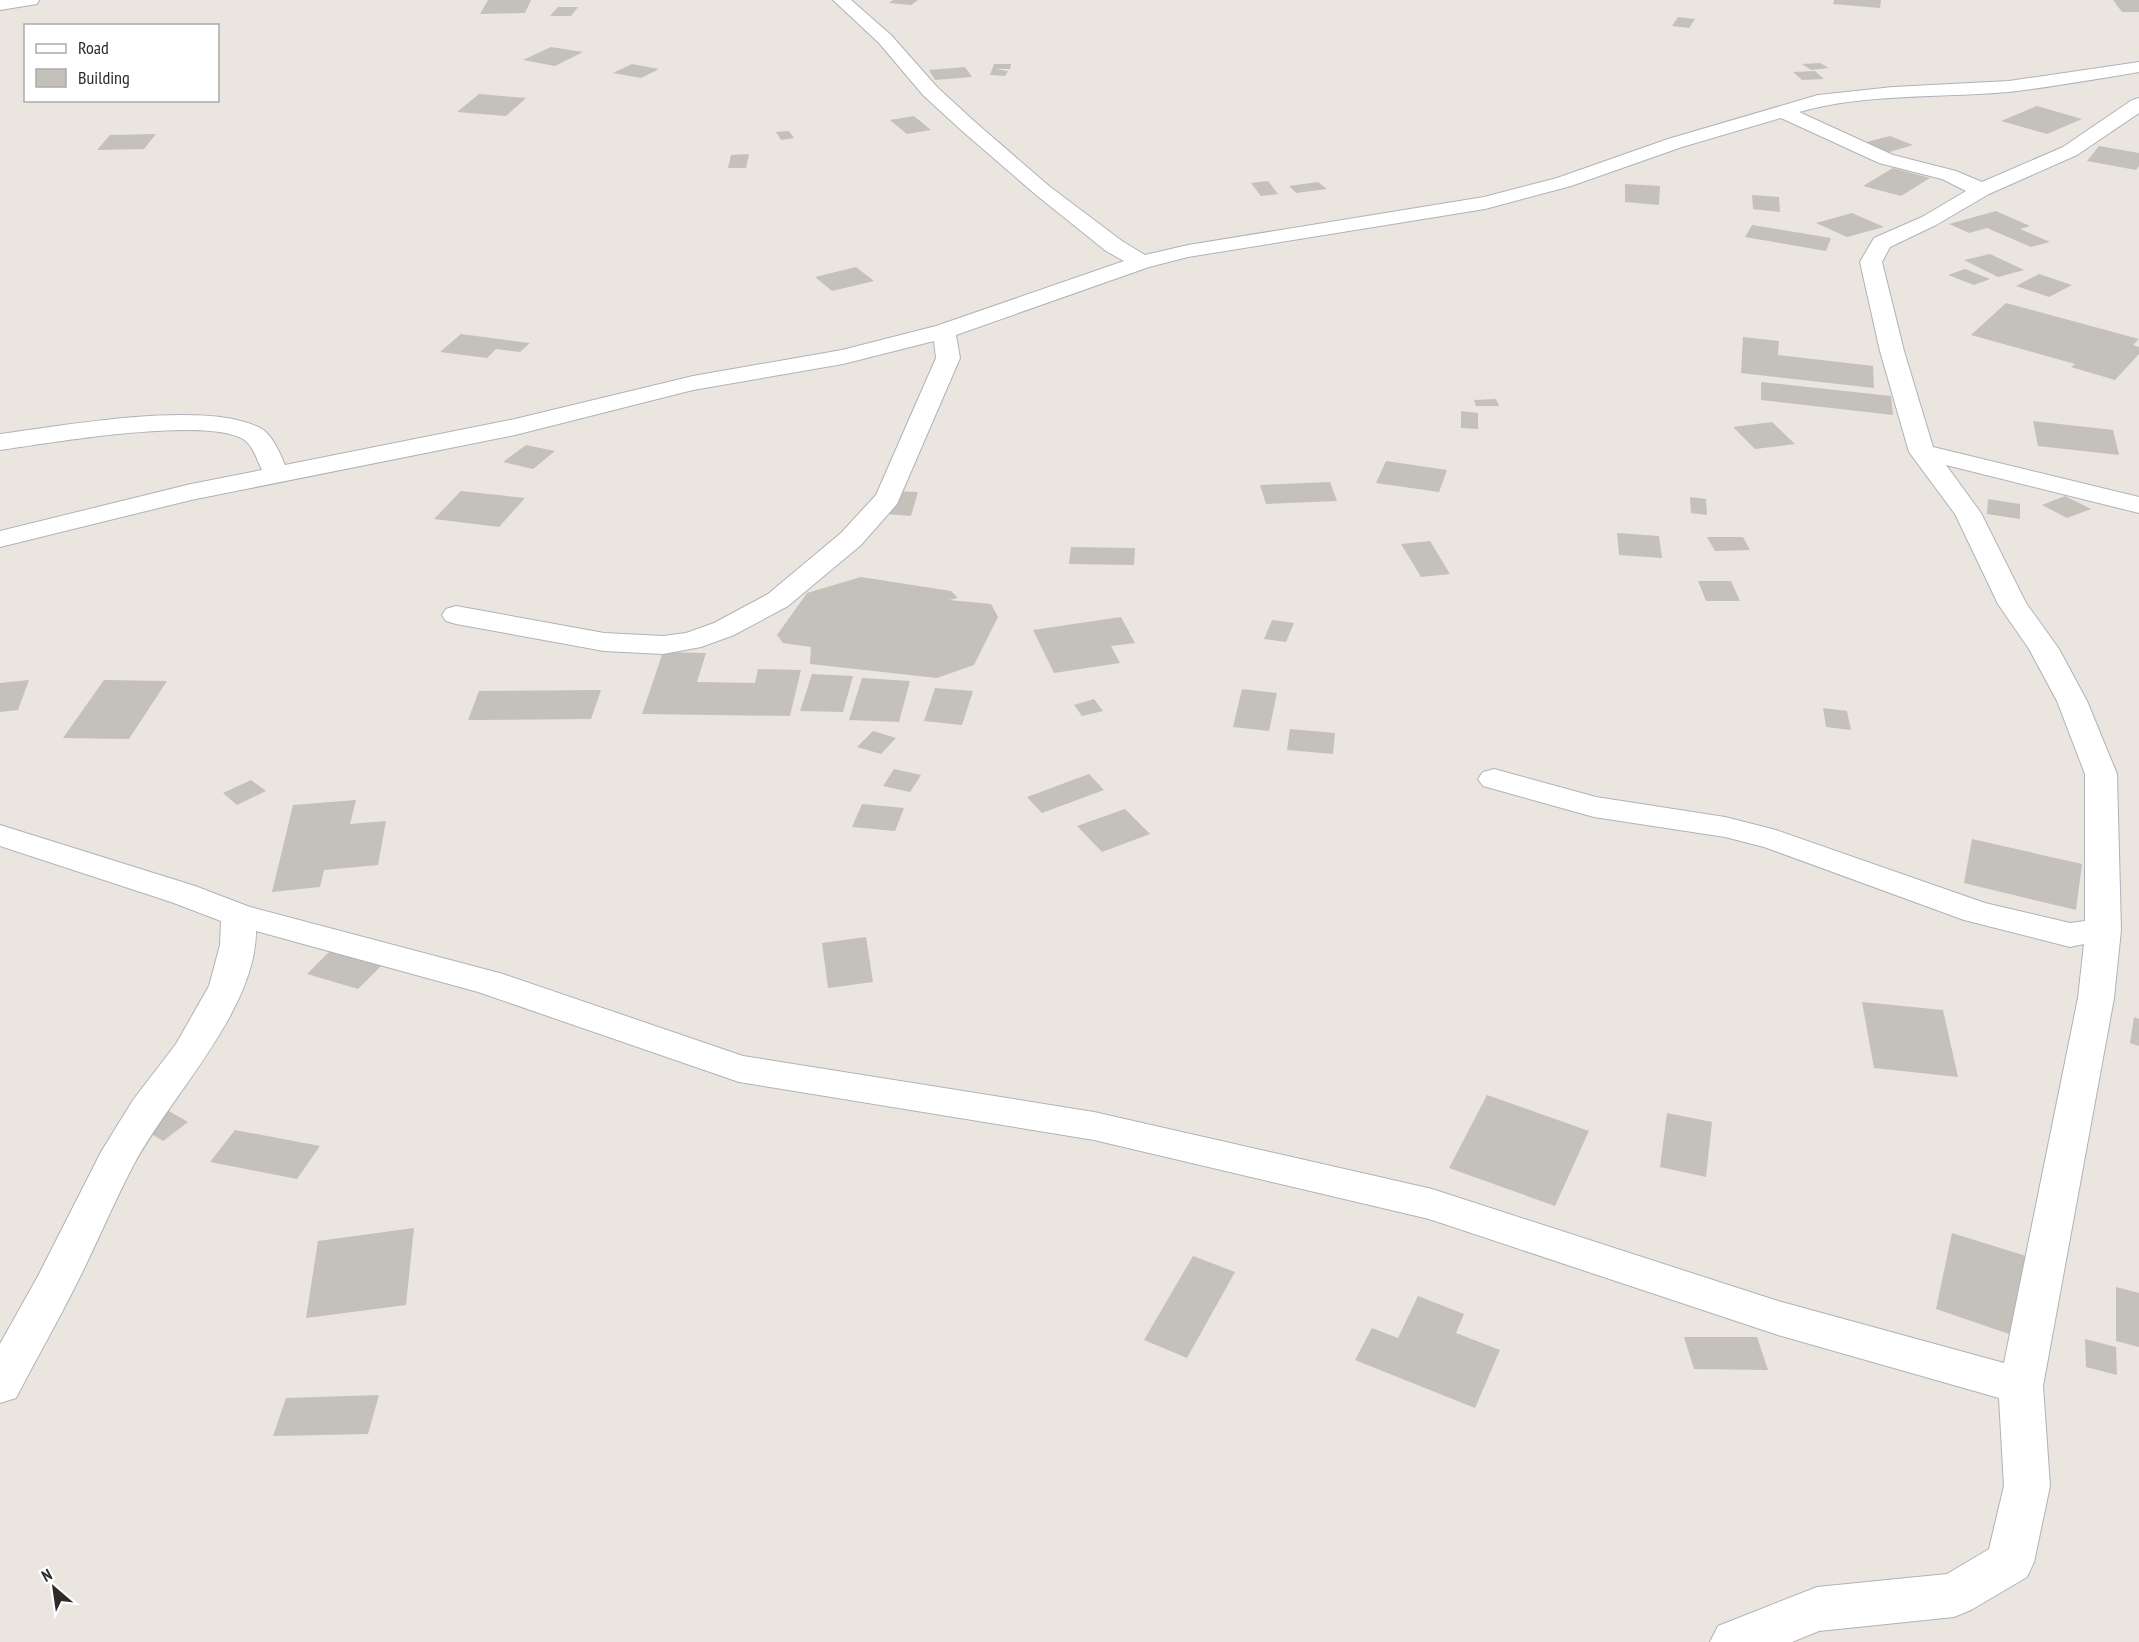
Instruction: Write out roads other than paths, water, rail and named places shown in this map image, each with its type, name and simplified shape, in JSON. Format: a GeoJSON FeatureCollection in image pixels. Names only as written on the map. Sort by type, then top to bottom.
{"type":"FeatureCollection","features":[{"type":"Feature","properties":{"kind":"street"},"geometry":{"type":"LineString","coordinates":[[0,6],[31,0]]}},
{"type":"Feature","properties":{"kind":"street"},"geometry":{"type":"LineString","coordinates":[[841,0],[885,39],[930,91],[968,126],[1042,190],[1105,239],[1142,262]]}},
{"type":"Feature","properties":{"kind":"street"},"geometry":{"type":"LineString","coordinates":[[0,539],[276,473],[504,429],[693,383],[843,357],[944,331],[1142,262],[1222,245],[1485,203],[1564,182],[1675,143],[1818,101],[1893,93],[2009,86],[2139,67]]}},
{"type":"Feature","properties":{"kind":"street"},"geometry":{"type":"LineString","coordinates":[[1735,1642],[1817,1609],[1954,1595],[2010,1562],[2027,1485],[2020,1386],[2096,998],[2103,930],[2101,774],[2072,701],[2044,649],[2012,604],[1968,513],[1922,452],[1892,351],[1871,262],[1882,243],[1929,221],[1982,190],[2070,152],[2139,104]]}},
{"type":"Feature","properties":{"kind":"street"},"geometry":{"type":"LineString","coordinates":[[1781,111],[1886,159],[1949,175],[1982,190]]}},
{"type":"Feature","properties":{"kind":"street"},"geometry":{"type":"LineString","coordinates":[[456,615],[604,642],[663,645],[692,640],[724,629],[778,600],[851,539],[888,498],[948,358],[944,331]]}},
{"type":"Feature","properties":{"kind":"street"},"geometry":{"type":"LineString","coordinates":[[0,441],[147,424],[233,424],[253,434],[276,473]]}},
{"type":"Feature","properties":{"kind":"street"},"geometry":{"type":"LineString","coordinates":[[1922,452],[2139,505]]}},
{"type":"Feature","properties":{"kind":"street"},"geometry":{"type":"LineString","coordinates":[[1494,779],[1594,807],[1725,827],[1776,840],[1976,912],[2070,935],[2103,930]]}},
{"type":"Feature","properties":{"kind":"street"},"geometry":{"type":"LineString","coordinates":[[0,835],[183,894],[238,915],[490,983],[739,1069],[1094,1126],[1432,1204],[1778,1318],[2020,1386]]}},
{"type":"Feature","properties":{"kind":"street"},"geometry":{"type":"LineString","coordinates":[[0,1385],[56,1283],[114,1162],[147,1110],[190,1052],[227,986],[238,945],[238,915]]}}]}
